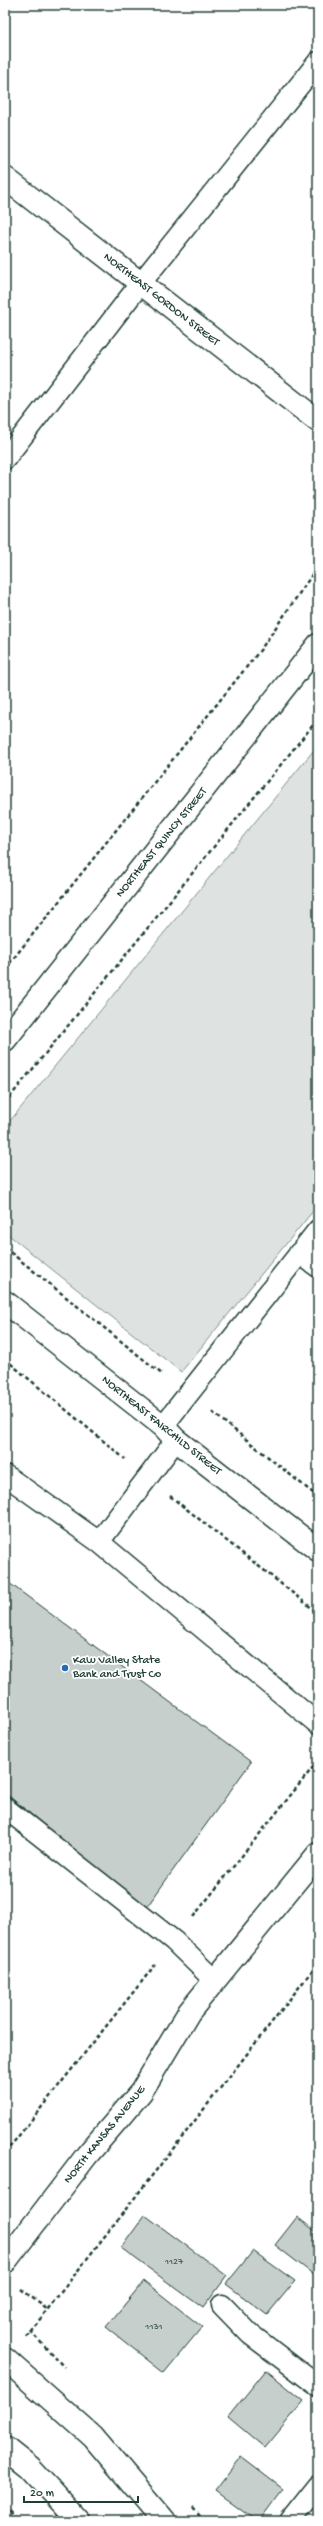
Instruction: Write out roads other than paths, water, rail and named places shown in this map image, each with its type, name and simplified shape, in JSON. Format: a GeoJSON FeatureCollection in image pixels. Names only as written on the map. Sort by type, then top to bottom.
{"type":"FeatureCollection","features":[{"type":"Feature","properties":{"kind":"street","name":"NORTHEAST GORDON STREET"},"geometry":{"type":"LineString","coordinates":[[5,178],[318,421]]}},
{"type":"Feature","properties":{"kind":"street","name":"NORTHEAST QUINCY STREET"},"geometry":{"type":"LineString","coordinates":[[5,1040],[318,645]]}},
{"type":"Feature","properties":{"kind":"street","name":"NORTHEAST FAIRCHILD STREET"},"geometry":{"type":"LineString","coordinates":[[5,1302],[318,1550]]}},
{"type":"Feature","properties":{"kind":"street","name":"NORTH KANSAS AVENUE"},"geometry":{"type":"LineString","coordinates":[[5,2262],[87,2155],[141,2092],[189,2012],[318,1854]]}},
{"type":"Feature","properties":{"kind":"street"},"geometry":{"type":"LineString","coordinates":[[6,2360],[92,2436],[164,2521]]}},
{"type":"Feature","properties":{"kind":"street"},"geometry":{"type":"LineString","coordinates":[[5,2448],[30,2468],[79,2521]]}},
{"type":"Feature","properties":{"kind":"lane"},"geometry":{"type":"LineString","coordinates":[[5,459],[140,284],[318,62]]}},
{"type":"Feature","properties":{"kind":"lane"},"geometry":{"type":"LineString","coordinates":[[99,1542],[170,1433],[188,1394],[318,1230]]}},
{"type":"Feature","properties":{"kind":"lane"},"geometry":{"type":"LineString","coordinates":[[299,1253],[318,1267]]}},
{"type":"Feature","properties":{"kind":"lane"},"geometry":{"type":"LineString","coordinates":[[5,1476],[99,1542],[318,1724]]}},
{"type":"Feature","properties":{"kind":"lane"},"geometry":{"type":"LineString","coordinates":[[5,1808],[174,1941],[215,1981]]}},
{"type":"Feature","properties":{"kind":"lane"},"geometry":{"type":"LineString","coordinates":[[222,2305],[250,2334],[318,2386]]}},
{"type":"Feature","properties":{"kind":"lane"},"geometry":{"type":"LineString","coordinates":[[290,2521],[318,2486]]}},
{"type":"Feature","properties":{"kind":"place","name":"Kaw Valley State Bank and Trust Co"},"geometry":{"type":"Point","coordinates":[65,1668]}}]}
